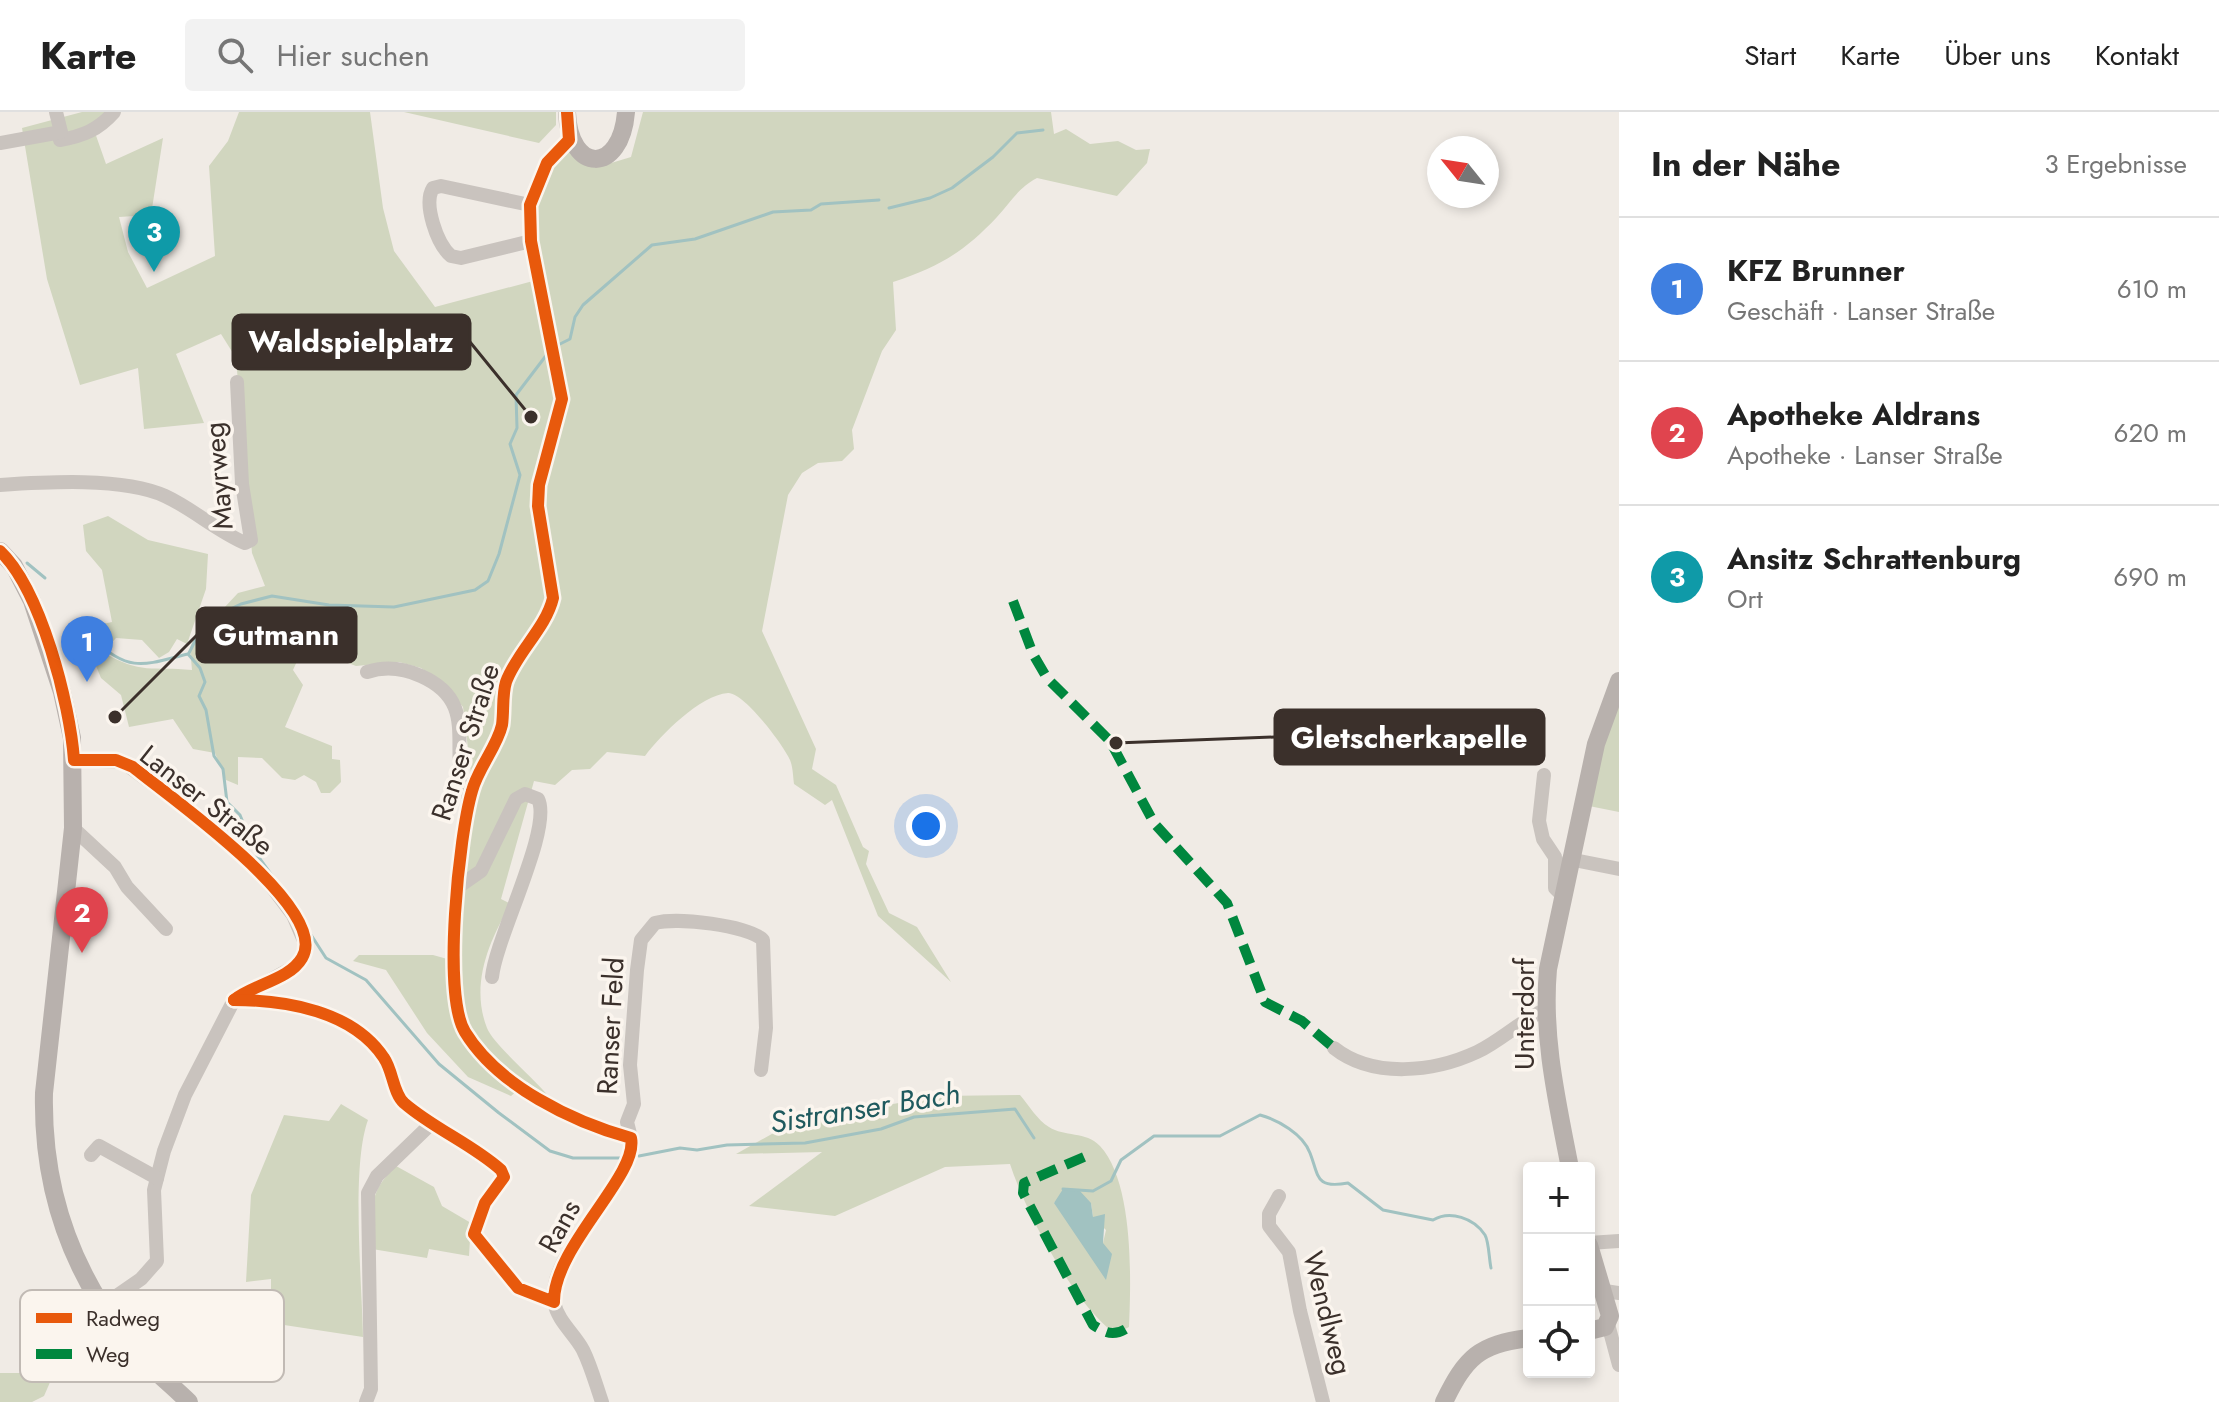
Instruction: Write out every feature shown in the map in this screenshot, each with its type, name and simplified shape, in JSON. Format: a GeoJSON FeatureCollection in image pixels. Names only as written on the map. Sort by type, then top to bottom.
{"type":"FeatureCollection","features":[{"type":"Feature","properties":{"kind":"main road"},"geometry":{"type":"LineString","coordinates":[[567,112],[569,140],[588,158],[606,158],[623,138],[626,112]]}},
{"type":"Feature","properties":{"kind":"main road"},"geometry":{"type":"LineString","coordinates":[[0,551],[14,566],[32,601],[65,702],[74,760],[73,828],[44,1093],[44,1133],[60,1221],[78,1266],[92,1290]]}},
{"type":"Feature","properties":{"kind":"main road","name":"Unterdorf"},"geometry":{"type":"LineString","coordinates":[[1569,1162],[1553,1094],[1547,1009],[1548,969],[1561,894],[1599,732],[1619,681]]}},
{"type":"Feature","properties":{"kind":"main road"},"geometry":{"type":"LineString","coordinates":[[1595,1257],[1612,1292],[1608,1324],[1595,1329]]}},
{"type":"Feature","properties":{"kind":"main road"},"geometry":{"type":"LineString","coordinates":[[1444,1402],[1460,1373],[1476,1353],[1496,1343],[1523,1339]]}},
{"type":"Feature","properties":{"kind":"main road"},"geometry":{"type":"LineString","coordinates":[[169,1382],[189,1402]]}},
{"type":"Feature","properties":{"kind":"street"},"geometry":{"type":"LineString","coordinates":[[0,143],[61,132],[56,112]]}},
{"type":"Feature","properties":{"kind":"street"},"geometry":{"type":"LineString","coordinates":[[60,140],[80,137],[99,128],[114,112]]}},
{"type":"Feature","properties":{"kind":"street"},"geometry":{"type":"LineString","coordinates":[[530,205],[441,186],[433,188],[429,199],[440,239],[451,256],[461,258],[531,241],[530,205],[547,163],[569,140]]}},
{"type":"Feature","properties":{"kind":"street","name":"Ranser Straße"},"geometry":{"type":"LineString","coordinates":[[531,241],[562,399],[539,485],[538,506],[554,586],[550,612],[537,627],[506,684],[501,729],[469,800],[462,835],[454,966],[463,1028],[497,1068],[566,1113],[631,1138]]}},
{"type":"Feature","properties":{"kind":"street","name":"Mayrweg"},"geometry":{"type":"LineString","coordinates":[[0,485],[112,484],[142,489],[204,516],[245,543],[251,540],[252,530],[242,484],[237,382]]}},
{"type":"Feature","properties":{"kind":"street"},"geometry":{"type":"LineString","coordinates":[[367,672],[392,668],[409,671],[438,685],[453,701],[460,725],[461,780],[469,800]]}},
{"type":"Feature","properties":{"kind":"street","name":"Lanser Straße"},"geometry":{"type":"LineString","coordinates":[[74,760],[123,762],[200,819],[257,867],[293,915],[303,934],[305,947],[302,959],[287,972],[261,983],[234,1000],[228,1011],[183,1101],[157,1178],[153,1205],[157,1261],[141,1279],[125,1290]]}},
{"type":"Feature","properties":{"kind":"street"},"geometry":{"type":"LineString","coordinates":[[1544,775],[1540,827],[1555,857],[1555,888],[1561,894]]}},
{"type":"Feature","properties":{"kind":"street"},"geometry":{"type":"LineString","coordinates":[[458,887],[481,871],[516,799],[525,794],[538,799],[542,809],[536,840],[496,954],[492,977]]}},
{"type":"Feature","properties":{"kind":"street"},"geometry":{"type":"LineString","coordinates":[[73,828],[115,867],[127,887],[166,929]]}},
{"type":"Feature","properties":{"kind":"street"},"geometry":{"type":"LineString","coordinates":[[1569,859],[1619,869]]}},
{"type":"Feature","properties":{"kind":"street","name":"Ranser Feld"},"geometry":{"type":"LineString","coordinates":[[631,1138],[627,1122],[634,1104],[630,1065],[640,948],[643,935],[655,923],[672,921],[745,929],[763,940],[766,1028],[761,1070]]}},
{"type":"Feature","properties":{"kind":"street"},"geometry":{"type":"LineString","coordinates":[[1334,1048],[1359,1063],[1433,1067],[1479,1051],[1547,1009]]}},
{"type":"Feature","properties":{"kind":"street"},"geometry":{"type":"LineString","coordinates":[[366,1402],[371,1389],[368,1193],[377,1176],[431,1124],[400,1100],[385,1060]]}},
{"type":"Feature","properties":{"kind":"street","name":"Rans"},"geometry":{"type":"LineString","coordinates":[[431,1124],[493,1163],[504,1174],[472,1230],[518,1288],[554,1302],[557,1281],[566,1260],[590,1217],[631,1159],[631,1138]]}},
{"type":"Feature","properties":{"kind":"street"},"geometry":{"type":"LineString","coordinates":[[91,1155],[99,1146],[157,1178]]}},
{"type":"Feature","properties":{"kind":"street","name":"Wendlweg"},"geometry":{"type":"LineString","coordinates":[[1279,1196],[1269,1214],[1269,1226],[1289,1252],[1323,1402]]}},
{"type":"Feature","properties":{"kind":"street"},"geometry":{"type":"LineString","coordinates":[[1595,1243],[1619,1241]]}},
{"type":"Feature","properties":{"kind":"street"},"geometry":{"type":"LineString","coordinates":[[554,1302],[562,1320],[584,1351],[602,1402]]}},
{"type":"Feature","properties":{"kind":"street"},"geometry":{"type":"LineString","coordinates":[[1608,1324],[1619,1365]]}},
{"type":"Feature","properties":{"kind":"green space"},"geometry":{"type":"Polygon","coordinates":[[[82,112],[109,112],[93,127],[106,164],[163,138],[151,215],[119,217],[128,252],[147,288],[215,256],[209,166],[228,141],[239,112],[370,112],[383,208],[394,251],[435,307],[533,281],[532,227],[538,193],[545,177],[568,150],[598,167],[631,157],[643,112],[1051,112],[1054,134],[1066,129],[1090,144],[1118,141],[1136,150],[1150,149],[1147,163],[1117,196],[1037,178],[962,249],[937,264],[893,282],[896,330],[882,351],[852,430],[854,449],[842,461],[818,463],[802,473],[788,495],[762,631],[816,749],[812,769],[836,785],[863,847],[869,851],[866,864],[889,913],[917,927],[951,982],[878,916],[832,800],[825,805],[794,784],[791,763],[763,721],[735,695],[717,695],[694,708],[671,727],[645,756],[607,752],[590,769],[572,770],[555,785],[534,781],[501,899],[511,904],[489,948],[480,996],[482,1012],[491,1035],[549,1097],[527,1082],[511,1096],[468,1077],[427,1033],[386,970],[353,961],[359,955],[433,955],[458,962],[459,895],[475,806],[463,707],[443,683],[421,668],[399,662],[356,666],[304,646],[293,670],[303,685],[285,727],[332,746],[332,759],[340,760],[341,782],[330,793],[321,793],[316,782],[304,775],[295,780],[282,778],[262,758],[238,757],[238,785],[226,780],[215,753],[193,749],[173,719],[129,727],[121,695],[101,678],[89,649],[94,626],[112,622],[102,570],[86,551],[83,525],[108,516],[148,540],[208,554],[206,589],[187,644],[177,639],[169,652],[159,658],[142,640],[116,638],[103,652],[127,664],[192,670],[190,648],[202,615],[223,609],[238,593],[265,586],[252,553],[236,358],[221,334],[176,354],[204,423],[144,429],[138,368],[80,385],[47,279],[22,128],[82,112]]]}},
{"type":"Feature","properties":{"kind":"green space"},"geometry":{"type":"Polygon","coordinates":[[[404,112],[556,112],[556,125],[539,143],[404,112]]]}},
{"type":"Feature","properties":{"kind":"green space"},"geometry":{"type":"Polygon","coordinates":[[[1619,697],[1619,812],[1589,806],[1606,729],[1619,697]]]}},
{"type":"Feature","properties":{"kind":"green space"},"geometry":{"type":"Polygon","coordinates":[[[1020,1095],[1049,1127],[1088,1138],[1100,1146],[1111,1162],[1125,1207],[1130,1259],[1129,1327],[1115,1334],[1083,1301],[1039,1232],[1010,1164],[945,1167],[835,1216],[749,1206],[822,1152],[736,1154],[795,1121],[939,1096],[1020,1095]],[[1054,1202],[1071,1224],[1103,1243],[1106,1230],[1093,1217],[1091,1203],[1054,1202]]]}},
{"type":"Feature","properties":{"kind":"green space"},"geometry":{"type":"Polygon","coordinates":[[[341,1104],[368,1120],[363,1140],[359,1195],[363,1337],[284,1325],[284,1290],[271,1290],[271,1279],[246,1282],[251,1195],[284,1115],[329,1121],[341,1104]]]}},
{"type":"Feature","properties":{"kind":"green space"},"geometry":{"type":"Polygon","coordinates":[[[396,1166],[434,1187],[442,1206],[471,1223],[469,1256],[429,1249],[427,1258],[372,1249],[373,1203],[380,1185],[396,1166]]]}},
{"type":"Feature","properties":{"kind":"green space"},"geometry":{"type":"Polygon","coordinates":[[[0,1373],[20,1373],[20,1382],[50,1382],[44,1396],[32,1402],[0,1402],[0,1373]]]}},
{"type":"Feature","properties":{"kind":"water"},"geometry":{"type":"Polygon","coordinates":[[[1063,1189],[1079,1190],[1091,1203],[1093,1217],[1105,1214],[1103,1243],[1112,1254],[1106,1280],[1054,1203],[1063,1189]]]}},
{"type":"Feature","properties":{"kind":"waterway"},"geometry":{"type":"LineString","coordinates":[[889,208],[930,198],[952,188],[993,157],[1017,133],[1043,130]]}},
{"type":"Feature","properties":{"kind":"waterway"},"geometry":{"type":"LineString","coordinates":[[558,345],[570,339],[575,317],[583,305],[652,245],[695,239],[773,212],[811,210],[821,204],[879,200]]}},
{"type":"Feature","properties":{"kind":"waterway"},"geometry":{"type":"LineString","coordinates":[[189,653],[205,621],[241,604],[272,596],[329,605],[394,607],[475,590],[488,581],[499,554],[520,475],[510,444],[517,428],[516,395],[548,353]]}},
{"type":"Feature","properties":{"kind":"waterway","name":"Sistranser Bach"},"geometry":{"type":"LineString","coordinates":[[27,563],[45,578]]}},
{"type":"Feature","properties":{"kind":"waterway","name":"Sistranser Bach"},"geometry":{"type":"LineString","coordinates":[[95,640],[107,651],[129,662],[150,663],[188,654],[200,668],[205,682],[199,696],[206,710],[214,756],[223,769],[227,802],[240,815],[255,852],[278,884]]}},
{"type":"Feature","properties":{"kind":"waterway","name":"Sistranser Bach"},"geometry":{"type":"LineString","coordinates":[[304,924],[326,958],[366,980],[439,1064],[550,1151],[573,1158],[623,1158]]}},
{"type":"Feature","properties":{"kind":"waterway","name":"Sistranser Bach"},"geometry":{"type":"LineString","coordinates":[[639,1156],[680,1148],[697,1150],[727,1145],[805,1143],[881,1129],[914,1117],[1015,1109],[1034,1138]]}},
{"type":"Feature","properties":{"kind":"waterway","name":"Sistranser Bach"},"geometry":{"type":"LineString","coordinates":[[1063,1189],[1093,1191],[1111,1181],[1121,1160],[1154,1136],[1220,1136],[1260,1115],[1282,1124],[1302,1140],[1317,1174],[1324,1182],[1348,1183],[1383,1210],[1433,1220],[1447,1216],[1461,1217],[1475,1224],[1485,1235],[1491,1268]]}},
{"type":"Feature","properties":{"kind":"marked path"},"geometry":{"type":"LineString","coordinates":[[1013,601],[1033,654],[1047,678],[1110,741],[1154,823],[1227,903],[1265,1002],[1302,1021],[1334,1048]]}},
{"type":"Feature","properties":{"kind":"marked path"},"geometry":{"type":"LineString","coordinates":[[1084,1157],[1024,1183],[1023,1193],[1093,1325],[1111,1333],[1129,1327]]}},
{"type":"Feature","properties":{"kind":"cycle path"},"geometry":{"type":"LineString","coordinates":[[234,1000],[275,1002],[317,1011],[355,1029],[371,1042],[387,1063],[404,1103],[501,1170],[504,1177],[485,1203],[474,1234],[518,1288],[554,1302],[557,1281],[567,1258],[622,1172],[630,1153],[631,1138],[585,1122],[539,1099],[517,1085],[479,1051],[465,1032],[458,1013],[454,951],[458,877],[472,791],[500,733],[506,682],[544,620],[553,598],[538,506],[539,485],[562,399],[531,241],[530,205],[547,163],[569,140],[567,112]]}},
{"type":"Feature","properties":{"kind":"cycle path"},"geometry":{"type":"LineString","coordinates":[[0,551],[28,592],[51,649],[67,709],[74,760],[116,760],[133,767],[241,854],[293,911],[305,937],[302,958],[289,972],[234,1000]]}},
{"type":"Feature","properties":{"kind":"place","name":"Ansitz Schrattenburg"},"geometry":{"type":"Point","coordinates":[154,272]}},
{"type":"Feature","properties":{"kind":"place","name":"Waldspielplatz"},"geometry":{"type":"Point","coordinates":[531,417]}},
{"type":"Feature","properties":{"kind":"place","name":"KFZ Brunner"},"geometry":{"type":"Point","coordinates":[87,682]}},
{"type":"Feature","properties":{"kind":"place","name":"Gutmann"},"geometry":{"type":"Point","coordinates":[115,717]}},
{"type":"Feature","properties":{"kind":"place","name":"Gletscherkapelle"},"geometry":{"type":"Point","coordinates":[1116,743]}},
{"type":"Feature","properties":{"kind":"place","name":"Apotheke Aldrans"},"geometry":{"type":"Point","coordinates":[82,953]}}]}
